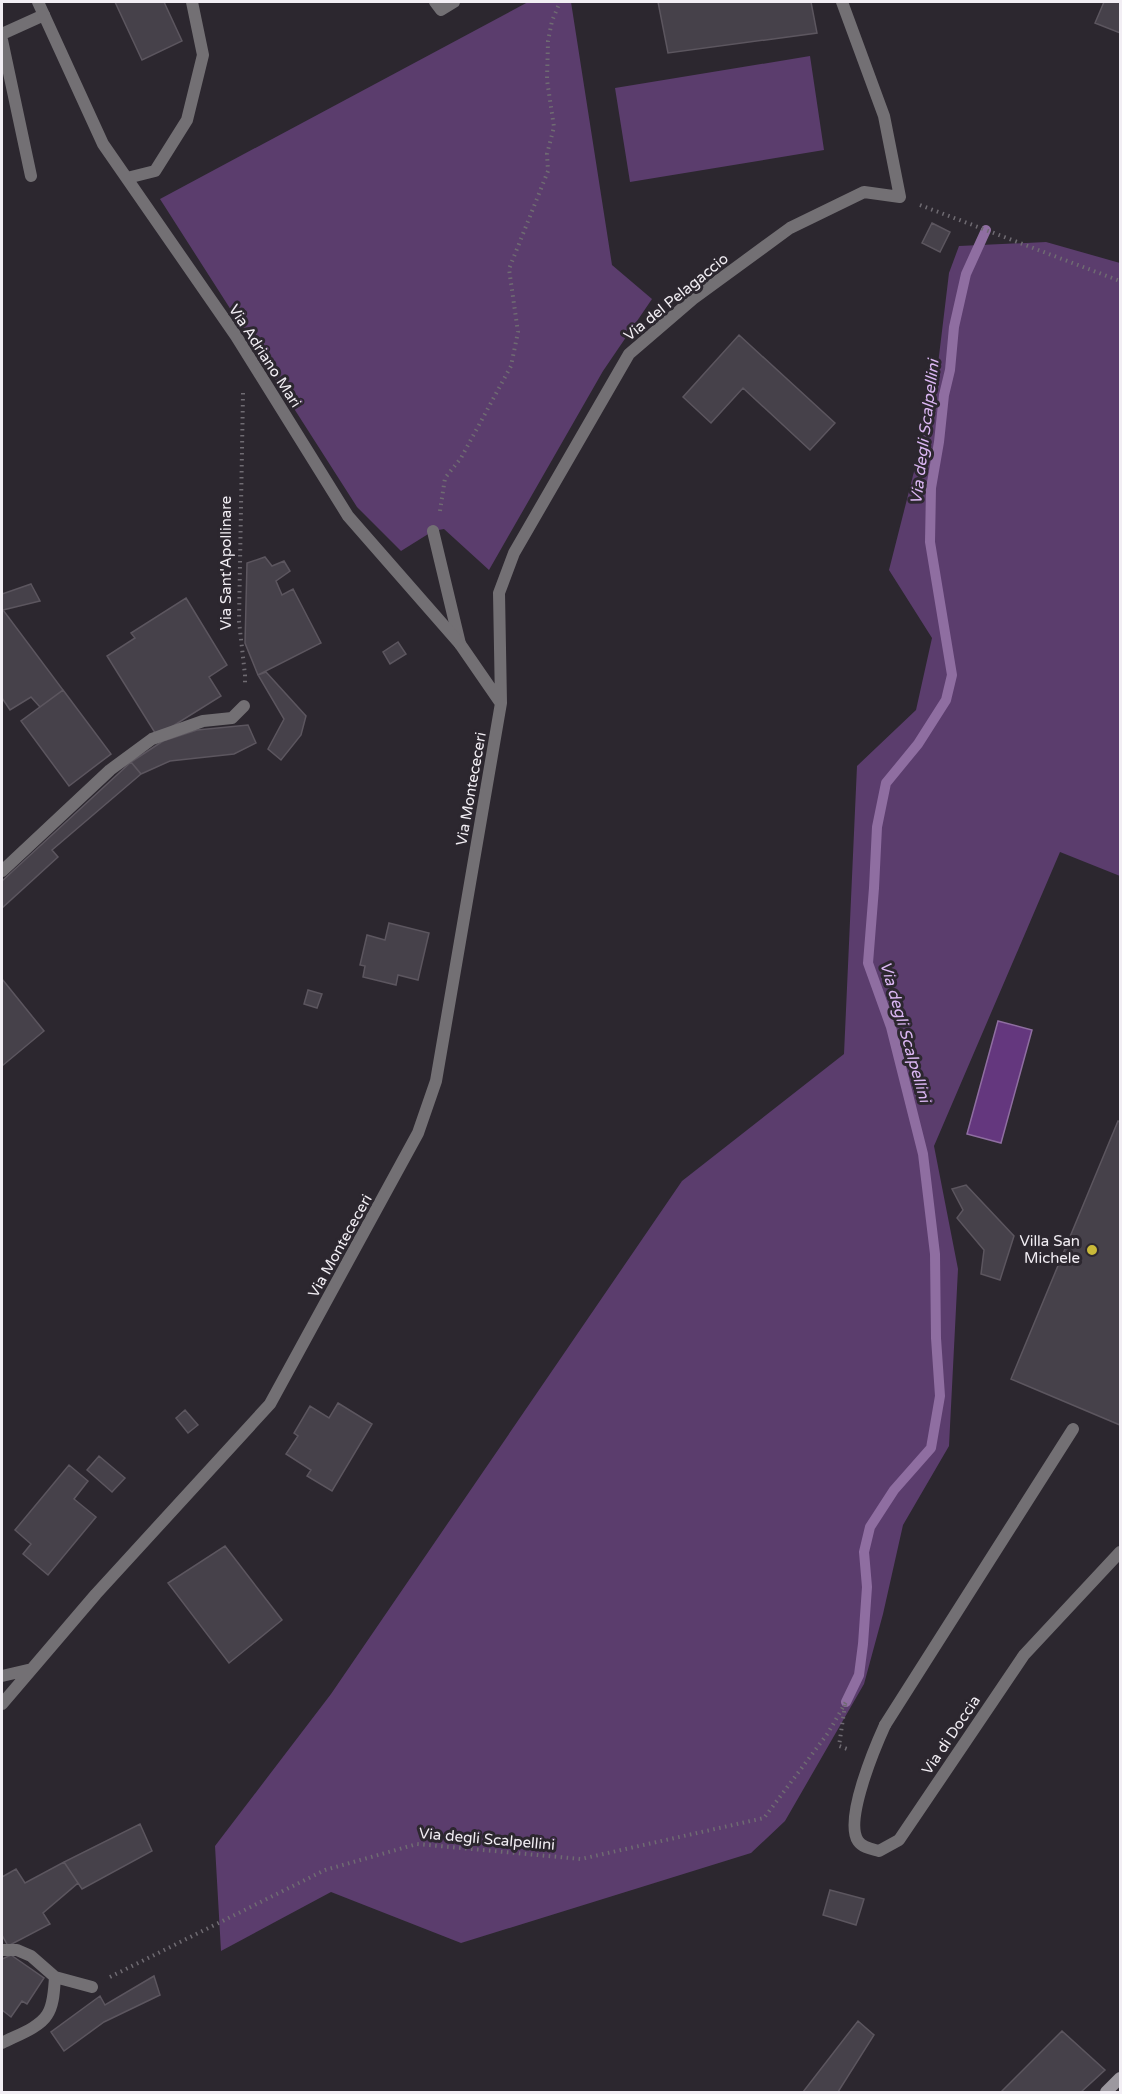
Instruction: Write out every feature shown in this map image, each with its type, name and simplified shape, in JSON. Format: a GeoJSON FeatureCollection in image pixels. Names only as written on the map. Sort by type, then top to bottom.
{"type":"FeatureCollection","features":[{"type":"Feature","properties":{"kind":"main road"},"geometry":{"type":"LineString","coordinates":[[1106,2092],[1120,2078]]}},
{"type":"Feature","properties":{"kind":"street","name":"Via Adriano Mari"},"geometry":{"type":"LineString","coordinates":[[38,2],[103,144],[236,336],[348,516],[460,644],[501,703]]}},
{"type":"Feature","properties":{"kind":"street"},"geometry":{"type":"LineString","coordinates":[[127,178],[155,171],[187,120],[203,55],[192,2]]}},
{"type":"Feature","properties":{"kind":"street"},"geometry":{"type":"LineString","coordinates":[[435,2],[441,10],[454,2]]}},
{"type":"Feature","properties":{"kind":"street"},"geometry":{"type":"LineString","coordinates":[[842,2],[884,116],[900,197]]}},
{"type":"Feature","properties":{"kind":"street"},"geometry":{"type":"LineString","coordinates":[[2,34],[44,15]]}},
{"type":"Feature","properties":{"kind":"street"},"geometry":{"type":"LineString","coordinates":[[2,40],[31,176]]}},
{"type":"Feature","properties":{"kind":"street","name":"Via del Pelagaccio"},"geometry":{"type":"LineString","coordinates":[[501,703],[499,593],[514,553],[629,354],[693,299],[790,228],[864,192],[900,197]]}},
{"type":"Feature","properties":{"kind":"street"},"geometry":{"type":"LineString","coordinates":[[433,531],[460,644]]}},
{"type":"Feature","properties":{"kind":"street","name":"Via Montececeri"},"geometry":{"type":"LineString","coordinates":[[2,1704],[104,1585],[270,1404],[418,1133],[436,1081],[501,703]]}},
{"type":"Feature","properties":{"kind":"street"},"geometry":{"type":"LineString","coordinates":[[2,871],[110,770],[152,739],[203,722],[232,718],[244,706]]}},
{"type":"Feature","properties":{"kind":"street"},"geometry":{"type":"LineString","coordinates":[[870,1758],[885,1725],[1072,1429]]}},
{"type":"Feature","properties":{"kind":"street","name":"Via di Doccia"},"geometry":{"type":"LineString","coordinates":[[870,1758],[854,1825],[858,1841],[867,1849],[879,1851],[899,1840],[1024,1655],[1120,1552]]}},
{"type":"Feature","properties":{"kind":"street"},"geometry":{"type":"LineString","coordinates":[[2,1676],[32,1669]]}},
{"type":"Feature","properties":{"kind":"street"},"geometry":{"type":"LineString","coordinates":[[2,1950],[17,1950],[31,1956],[54,1977],[92,1987]]}},
{"type":"Feature","properties":{"kind":"street"},"geometry":{"type":"LineString","coordinates":[[2,2043],[30,2029],[47,2015],[54,1993],[54,1977]]}},
{"type":"Feature","properties":{"kind":"path"},"geometry":{"type":"LineString","coordinates":[[433,531],[440,513],[445,478],[460,458],[511,366],[518,332],[509,269],[548,171],[547,154],[554,127],[548,80],[548,41],[552,21],[560,2]]}},
{"type":"Feature","properties":{"kind":"path"},"geometry":{"type":"LineString","coordinates":[[900,197],[1120,281]]}},
{"type":"Feature","properties":{"kind":"path","name":"Via Sant'Apollinare"},"geometry":{"type":"LineString","coordinates":[[243,389],[238,621],[245,675],[244,706]]}},
{"type":"Feature","properties":{"kind":"path","name":"Via degli Scalpellini"},"geometry":{"type":"LineString","coordinates":[[92,1987],[325,1869],[417,1844],[581,1859],[764,1818],[828,1733],[846,1702],[839,1746],[870,1758]]}},
{"type":"Feature","properties":{"kind":"shaded area"},"geometry":{"type":"Polygon","coordinates":[[[528,2],[571,2],[612,265],[652,299],[603,371],[489,570],[444,529],[433,531],[401,551],[357,507],[160,199],[528,2]]]}},
{"type":"Feature","properties":{"kind":"shaded area"},"geometry":{"type":"Polygon","coordinates":[[[810,56],[824,150],[630,182],[615,88],[810,56]]]}},
{"type":"Feature","properties":{"kind":"shaded area"},"geometry":{"type":"Polygon","coordinates":[[[1046,242],[1120,263],[1120,876],[1060,852],[934,1146],[958,1269],[949,1446],[903,1525],[864,1684],[785,1821],[751,1853],[461,1943],[331,1892],[221,1951],[215,1846],[331,1694],[682,1181],[844,1054],[857,766],[916,710],[932,638],[889,570],[935,389],[949,273],[959,246],[1046,242]]]}},
{"type":"Feature","properties":{"kind":"shaded area"},"geometry":{"type":"Polygon","coordinates":[[[998,1021],[1032,1030],[1001,1143],[967,1134],[998,1021]]]}},
{"type":"Feature","properties":{"kind":"building"},"geometry":{"type":"Polygon","coordinates":[[[115,2],[164,2],[182,41],[142,60],[115,2]]]}},
{"type":"Feature","properties":{"kind":"building"},"geometry":{"type":"Polygon","coordinates":[[[658,2],[811,2],[817,33],[668,53],[658,2]]]}},
{"type":"Feature","properties":{"kind":"building"},"geometry":{"type":"Polygon","coordinates":[[[1104,2],[1120,2],[1120,33],[1095,23],[1104,2]]]}},
{"type":"Feature","properties":{"kind":"building"},"geometry":{"type":"Polygon","coordinates":[[[932,223],[950,232],[940,252],[922,243],[932,223]]]}},
{"type":"Feature","properties":{"kind":"building"},"geometry":{"type":"Polygon","coordinates":[[[739,335],[835,423],[810,450],[743,388],[711,423],[683,397],[739,335]]]}},
{"type":"Feature","properties":{"kind":"building"},"geometry":{"type":"Polygon","coordinates":[[[265,557],[272,566],[284,561],[290,571],[276,581],[282,595],[293,589],[321,643],[258,675],[245,643],[247,563],[265,557]]]}},
{"type":"Feature","properties":{"kind":"building"},"geometry":{"type":"Polygon","coordinates":[[[31,584],[40,601],[3,610],[63,690],[40,707],[31,697],[10,710],[2,698],[2,594],[31,584]]]}},
{"type":"Feature","properties":{"kind":"building"},"geometry":{"type":"Polygon","coordinates":[[[186,598],[227,665],[209,677],[221,696],[157,736],[107,656],[135,638],[131,633],[186,598]]]}},
{"type":"Feature","properties":{"kind":"building"},"geometry":{"type":"Polygon","coordinates":[[[398,642],[406,654],[390,664],[383,652],[398,642]]]}},
{"type":"Feature","properties":{"kind":"building"},"geometry":{"type":"Polygon","coordinates":[[[266,672],[306,716],[301,735],[281,760],[268,749],[284,719],[258,675],[266,672]]]}},
{"type":"Feature","properties":{"kind":"building"},"geometry":{"type":"Polygon","coordinates":[[[63,690],[111,754],[69,786],[21,721],[63,690]]]}},
{"type":"Feature","properties":{"kind":"building"},"geometry":{"type":"Polygon","coordinates":[[[248,725],[256,743],[234,754],[170,761],[141,774],[131,762],[163,741],[197,730],[248,725]]]}},
{"type":"Feature","properties":{"kind":"building"},"geometry":{"type":"Polygon","coordinates":[[[131,762],[141,774],[52,850],[58,857],[2,908],[2,881],[131,762]]]}},
{"type":"Feature","properties":{"kind":"building"},"geometry":{"type":"Polygon","coordinates":[[[389,923],[429,933],[418,980],[398,975],[396,985],[363,977],[365,966],[360,965],[367,935],[385,940],[389,923]]]}},
{"type":"Feature","properties":{"kind":"building"},"geometry":{"type":"Polygon","coordinates":[[[2,979],[44,1031],[2,1066],[2,979]]]}},
{"type":"Feature","properties":{"kind":"building"},"geometry":{"type":"Polygon","coordinates":[[[308,990],[322,994],[317,1008],[304,1004],[308,990]]]}},
{"type":"Feature","properties":{"kind":"building","name":"Villa San Michele"},"geometry":{"type":"Polygon","coordinates":[[[1118,1121],[1120,1122],[1120,1425],[1011,1379],[1118,1121]]]}},
{"type":"Feature","properties":{"kind":"building"},"geometry":{"type":"Polygon","coordinates":[[[966,1185],[1014,1236],[1000,1280],[981,1274],[984,1250],[957,1218],[963,1210],[952,1189],[966,1185]]]}},
{"type":"Feature","properties":{"kind":"building"},"geometry":{"type":"Polygon","coordinates":[[[338,1403],[372,1424],[332,1491],[307,1476],[311,1470],[286,1454],[298,1436],[294,1433],[310,1406],[329,1418],[338,1403]]]}},
{"type":"Feature","properties":{"kind":"building"},"geometry":{"type":"Polygon","coordinates":[[[185,1410],[198,1425],[188,1433],[176,1418],[185,1410]]]}},
{"type":"Feature","properties":{"kind":"building"},"geometry":{"type":"Polygon","coordinates":[[[99,1456],[125,1478],[112,1492],[87,1470],[99,1456]]]}},
{"type":"Feature","properties":{"kind":"building"},"geometry":{"type":"Polygon","coordinates":[[[69,1465],[88,1481],[74,1499],[96,1517],[48,1575],[23,1554],[31,1544],[15,1530],[69,1465]]]}},
{"type":"Feature","properties":{"kind":"building"},"geometry":{"type":"Polygon","coordinates":[[[225,1546],[282,1620],[229,1663],[168,1583],[225,1546]]]}},
{"type":"Feature","properties":{"kind":"building"},"geometry":{"type":"Polygon","coordinates":[[[140,1824],[152,1851],[82,1889],[64,1862],[140,1824]]]}},
{"type":"Feature","properties":{"kind":"building"},"geometry":{"type":"Polygon","coordinates":[[[64,1862],[78,1883],[43,1913],[50,1924],[8,1946],[2,1935],[2,1877],[16,1869],[25,1883],[64,1862]]]}},
{"type":"Feature","properties":{"kind":"building"},"geometry":{"type":"Polygon","coordinates":[[[830,1890],[864,1899],[856,1925],[823,1915],[830,1890]]]}},
{"type":"Feature","properties":{"kind":"building"},"geometry":{"type":"Polygon","coordinates":[[[11,1955],[44,1978],[27,2004],[22,2001],[11,2017],[2,2010],[2,1959],[11,1955]]]}},
{"type":"Feature","properties":{"kind":"building"},"geometry":{"type":"Polygon","coordinates":[[[154,1976],[160,1995],[104,2022],[64,2051],[51,2032],[100,1996],[105,2005],[154,1976]]]}},
{"type":"Feature","properties":{"kind":"building"},"geometry":{"type":"Polygon","coordinates":[[[858,2021],[874,2035],[838,2092],[803,2092],[858,2021]]]}},
{"type":"Feature","properties":{"kind":"building"},"geometry":{"type":"Polygon","coordinates":[[[1062,2031],[1105,2070],[1081,2092],[1001,2092],[1062,2031]]]}},
{"type":"Feature","properties":{"kind":"waterway","name":"Via degli Scalpellini"},"geometry":{"type":"LineString","coordinates":[[846,1702],[859,1675],[867,1587],[864,1552],[870,1527],[894,1490],[931,1448],[940,1396],[936,1338],[935,1254],[923,1154],[891,1027],[868,963],[877,827],[886,783],[918,744],[946,700],[952,675],[930,542],[931,488],[944,395],[950,370],[954,327],[966,274],[986,230]]}},
{"type":"Feature","properties":{"kind":"place","name":"Villa San Michele"},"geometry":{"type":"Point","coordinates":[1092,1250]}}]}
